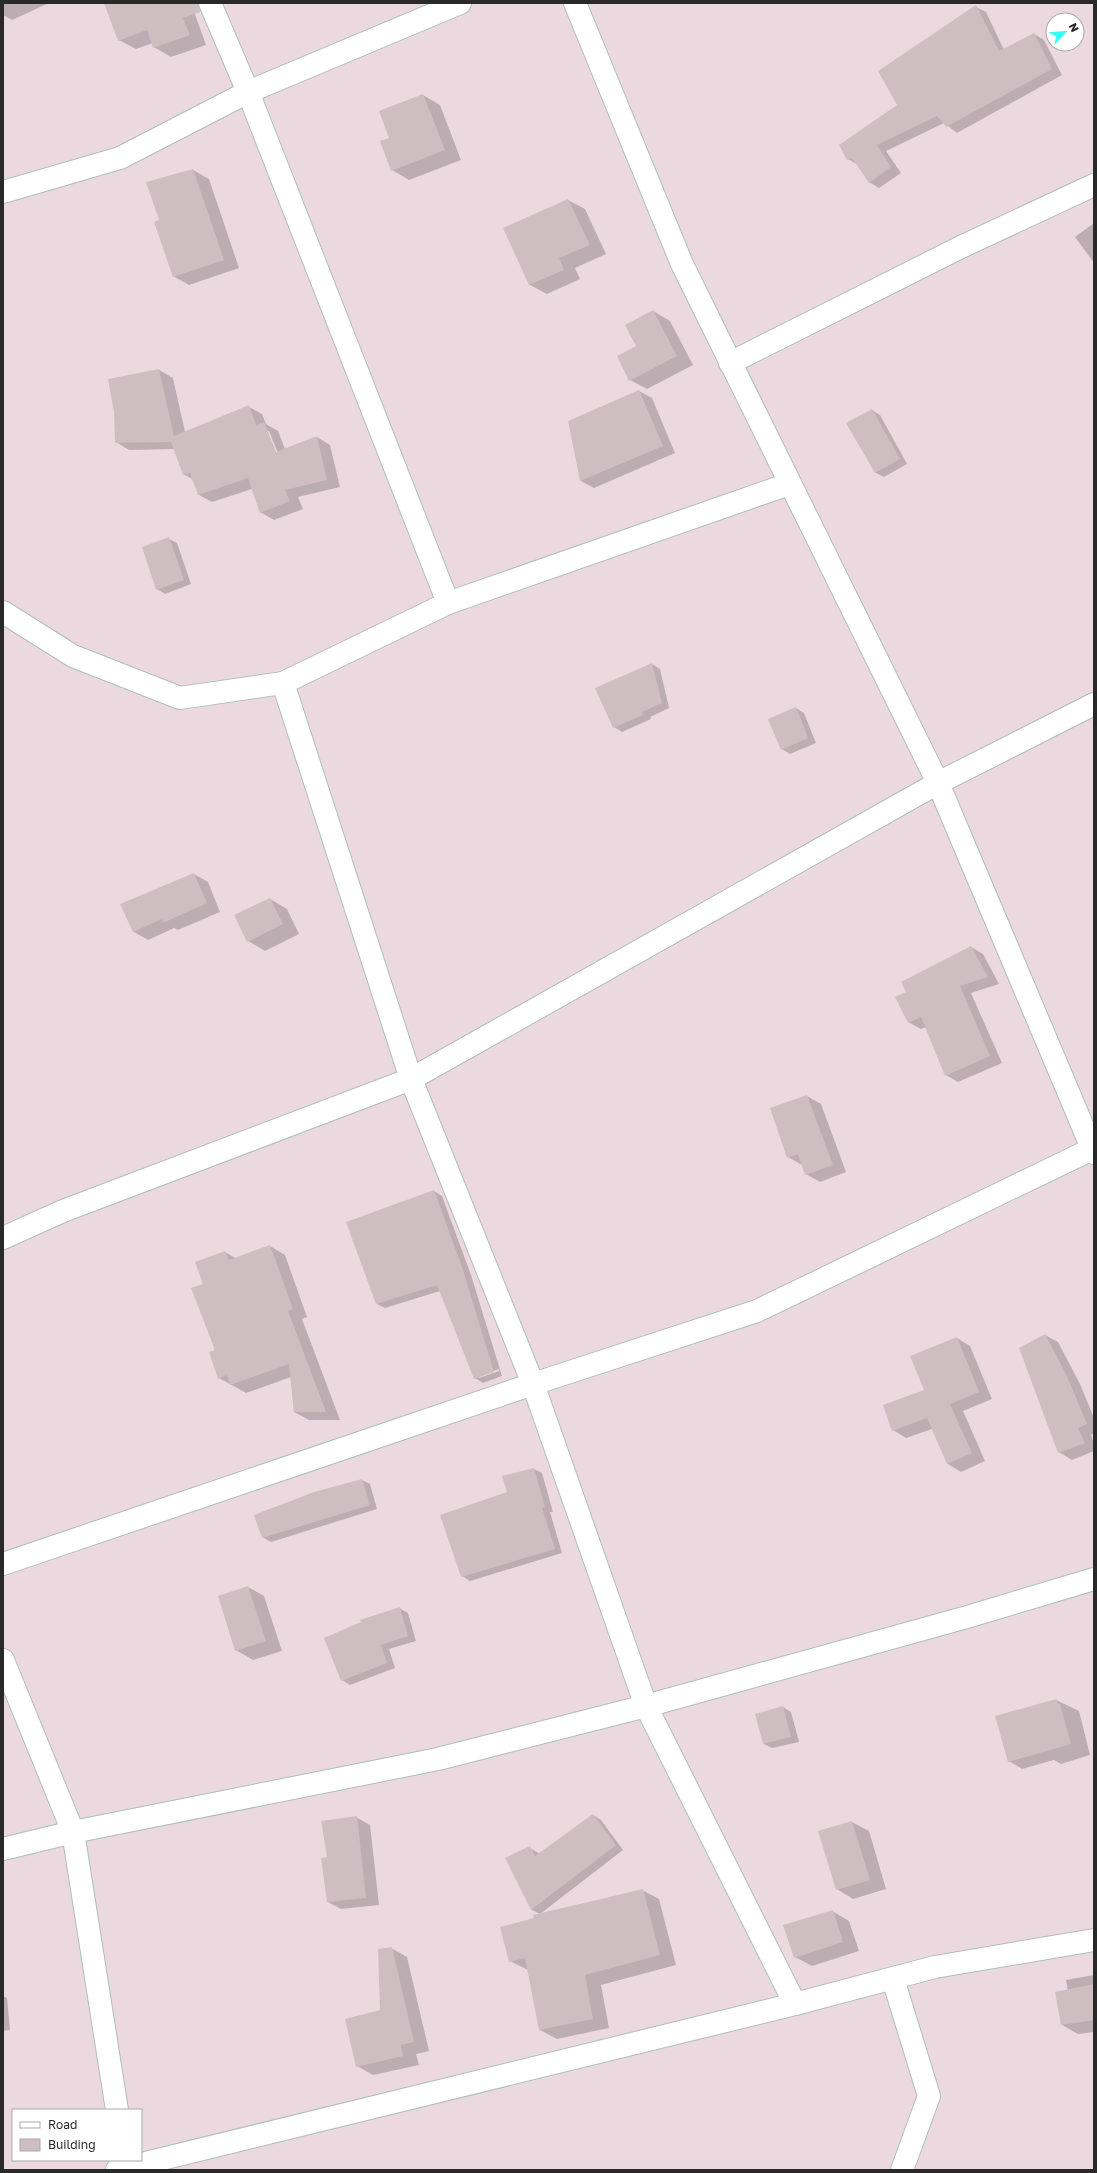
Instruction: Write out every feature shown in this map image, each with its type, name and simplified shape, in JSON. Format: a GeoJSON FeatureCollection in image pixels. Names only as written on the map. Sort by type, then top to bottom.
{"type":"FeatureCollection","features":[{"type":"Feature","properties":{"kind":"street"},"geometry":{"type":"LineString","coordinates":[[210,3],[248,92],[448,604]]}},
{"type":"Feature","properties":{"kind":"street"},"geometry":{"type":"LineString","coordinates":[[3,192],[120,158],[248,92],[460,3]]}},
{"type":"Feature","properties":{"kind":"street"},"geometry":{"type":"LineString","coordinates":[[3,1564],[533,1384],[757,1311],[1093,1151],[938,783],[789,484],[682,264],[575,3]]}},
{"type":"Feature","properties":{"kind":"street"},"geometry":{"type":"LineString","coordinates":[[730,363],[961,247],[1094,185]]}},
{"type":"Feature","properties":{"kind":"street"},"geometry":{"type":"LineString","coordinates":[[3,612],[73,656],[180,698],[283,683],[448,604],[789,484]]}},
{"type":"Feature","properties":{"kind":"street"},"geometry":{"type":"LineString","coordinates":[[283,683],[410,1079],[533,1384],[646,1706],[795,2004]]}},
{"type":"Feature","properties":{"kind":"street"},"geometry":{"type":"LineString","coordinates":[[3,1238],[63,1211],[410,1079],[938,783],[1094,704]]}},
{"type":"Feature","properties":{"kind":"street"},"geometry":{"type":"LineString","coordinates":[[3,1848],[73,1832],[438,1759],[646,1706],[966,1617],[1094,1579]]}},
{"type":"Feature","properties":{"kind":"street"},"geometry":{"type":"LineString","coordinates":[[3,1660],[73,1832],[117,2109]]}},
{"type":"Feature","properties":{"kind":"street"},"geometry":{"type":"LineString","coordinates":[[123,2167],[795,2004],[935,1967],[1094,1940]]}},
{"type":"Feature","properties":{"kind":"street"},"geometry":{"type":"LineString","coordinates":[[893,1979],[929,2096],[902,2170]]}},
{"type":"Feature","properties":{"kind":"building"},"geometry":{"type":"Polygon","coordinates":[[[104,3],[198,3],[200,12],[183,18],[190,35],[153,48],[147,30],[118,41],[104,3]]]}},
{"type":"Feature","properties":{"kind":"building"},"geometry":{"type":"Polygon","coordinates":[[[976,5],[999,51],[1034,33],[1052,69],[946,127],[937,116],[877,145],[891,167],[869,183],[852,158],[847,160],[839,145],[897,105],[878,71],[976,5]]]}},
{"type":"Feature","properties":{"kind":"building"},"geometry":{"type":"Polygon","coordinates":[[[423,94],[445,150],[391,171],[380,141],[389,138],[379,111],[423,94]]]}},
{"type":"Feature","properties":{"kind":"building"},"geometry":{"type":"Polygon","coordinates":[[[193,169],[224,260],[173,277],[154,222],[159,220],[146,182],[193,169]]]}},
{"type":"Feature","properties":{"kind":"building"},"geometry":{"type":"Polygon","coordinates":[[[568,199],[590,245],[559,258],[564,270],[529,285],[503,228],[568,199]]]}},
{"type":"Feature","properties":{"kind":"building"},"geometry":{"type":"Polygon","coordinates":[[[653,310],[677,356],[629,381],[617,356],[636,346],[625,325],[653,310]]]}},
{"type":"Feature","properties":{"kind":"building"},"geometry":{"type":"Polygon","coordinates":[[[159,369],[174,436],[249,405],[256,425],[264,422],[276,452],[317,436],[327,480],[285,490],[290,501],[260,513],[248,478],[198,495],[190,473],[183,475],[171,442],[115,443],[114,412],[108,379],[159,369]]]}},
{"type":"Feature","properties":{"kind":"building"},"geometry":{"type":"Polygon","coordinates":[[[639,390],[663,446],[580,481],[568,421],[639,390]]]}},
{"type":"Feature","properties":{"kind":"building"},"geometry":{"type":"Polygon","coordinates":[[[872,409],[900,459],[875,473],[846,423],[872,409]]]}},
{"type":"Feature","properties":{"kind":"building"},"geometry":{"type":"Polygon","coordinates":[[[169,537],[184,580],[156,590],[142,547],[169,537]]]}},
{"type":"Feature","properties":{"kind":"building"},"geometry":{"type":"Polygon","coordinates":[[[652,663],[662,703],[642,712],[643,715],[613,728],[595,688],[652,663]]]}},
{"type":"Feature","properties":{"kind":"building"},"geometry":{"type":"Polygon","coordinates":[[[796,707],[808,738],[781,750],[768,719],[796,707]]]}},
{"type":"Feature","properties":{"kind":"building"},"geometry":{"type":"Polygon","coordinates":[[[194,873],[207,903],[163,923],[162,919],[133,932],[120,904],[194,873]]]}},
{"type":"Feature","properties":{"kind":"building"},"geometry":{"type":"Polygon","coordinates":[[[270,898],[283,924],[247,942],[234,915],[270,898]]]}},
{"type":"Feature","properties":{"kind":"building"},"geometry":{"type":"Polygon","coordinates":[[[971,946],[988,977],[960,986],[990,1056],[945,1076],[921,1017],[908,1023],[895,997],[906,992],[901,982],[971,946]]]}},
{"type":"Feature","properties":{"kind":"building"},"geometry":{"type":"Polygon","coordinates":[[[807,1095],[833,1165],[805,1175],[798,1154],[787,1158],[770,1108],[807,1095]]]}},
{"type":"Feature","properties":{"kind":"building"},"geometry":{"type":"Polygon","coordinates":[[[434,1190],[463,1270],[494,1372],[474,1379],[437,1285],[376,1304],[346,1222],[434,1190]]]}},
{"type":"Feature","properties":{"kind":"building"},"geometry":{"type":"Polygon","coordinates":[[[270,1245],[293,1309],[288,1311],[326,1412],[294,1412],[289,1364],[230,1385],[227,1375],[218,1379],[209,1352],[215,1350],[191,1288],[203,1284],[195,1262],[225,1251],[229,1260],[270,1245]]]}},
{"type":"Feature","properties":{"kind":"building"},"geometry":{"type":"Polygon","coordinates":[[[1045,1334],[1067,1376],[1087,1424],[1078,1428],[1085,1443],[1058,1453],[1019,1348],[1045,1334]]]}},
{"type":"Feature","properties":{"kind":"building"},"geometry":{"type":"Polygon","coordinates":[[[957,1337],[979,1392],[950,1404],[972,1453],[947,1464],[927,1418],[892,1431],[883,1405],[924,1390],[910,1356],[957,1337]]]}},
{"type":"Feature","properties":{"kind":"building"},"geometry":{"type":"Polygon","coordinates":[[[534,1468],[545,1507],[542,1508],[555,1549],[461,1577],[440,1515],[507,1492],[502,1476],[534,1468]]]}},
{"type":"Feature","properties":{"kind":"building"},"geometry":{"type":"Polygon","coordinates":[[[362,1479],[370,1505],[262,1538],[254,1515],[314,1492],[362,1479]]]}},
{"type":"Feature","properties":{"kind":"building"},"geometry":{"type":"Polygon","coordinates":[[[248,1586],[266,1641],[235,1651],[218,1596],[248,1586]]]}},
{"type":"Feature","properties":{"kind":"building"},"geometry":{"type":"Polygon","coordinates":[[[400,1607],[408,1636],[381,1645],[387,1663],[341,1681],[324,1638],[361,1622],[360,1620],[400,1607]]]}},
{"type":"Feature","properties":{"kind":"building"},"geometry":{"type":"Polygon","coordinates":[[[1056,1699],[1058,1704],[1060,1704],[1071,1744],[1008,1762],[995,1716],[1056,1699]]]}},
{"type":"Feature","properties":{"kind":"building"},"geometry":{"type":"Polygon","coordinates":[[[783,1706],[791,1737],[763,1744],[755,1714],[783,1706]]]}},
{"type":"Feature","properties":{"kind":"building"},"geometry":{"type":"Polygon","coordinates":[[[593,1814],[616,1845],[531,1910],[505,1858],[530,1846],[535,1856],[593,1814]]]}},
{"type":"Feature","properties":{"kind":"building"},"geometry":{"type":"Polygon","coordinates":[[[357,1816],[366,1898],[327,1902],[321,1858],[327,1857],[321,1821],[357,1816]]]}},
{"type":"Feature","properties":{"kind":"building"},"geometry":{"type":"Polygon","coordinates":[[[852,1821],[870,1880],[836,1890],[818,1831],[852,1821]]]}},
{"type":"Feature","properties":{"kind":"building"},"geometry":{"type":"Polygon","coordinates":[[[643,1889],[660,1955],[585,1975],[593,2019],[539,2030],[525,1958],[509,1962],[500,1927],[534,1918],[533,1915],[643,1889]]]}},
{"type":"Feature","properties":{"kind":"building"},"geometry":{"type":"Polygon","coordinates":[[[833,1910],[843,1942],[794,1958],[783,1925],[833,1910]]]}},
{"type":"Feature","properties":{"kind":"building"},"geometry":{"type":"Polygon","coordinates":[[[392,1947],[414,2042],[401,2045],[403,2056],[356,2067],[345,2019],[380,2010],[378,1949],[392,1947]]]}},
{"type":"Feature","properties":{"kind":"building"},"geometry":{"type":"Polygon","coordinates":[[[1094,1984],[1094,2020],[1061,2025],[1055,1992],[1094,1984]]]}}]}
